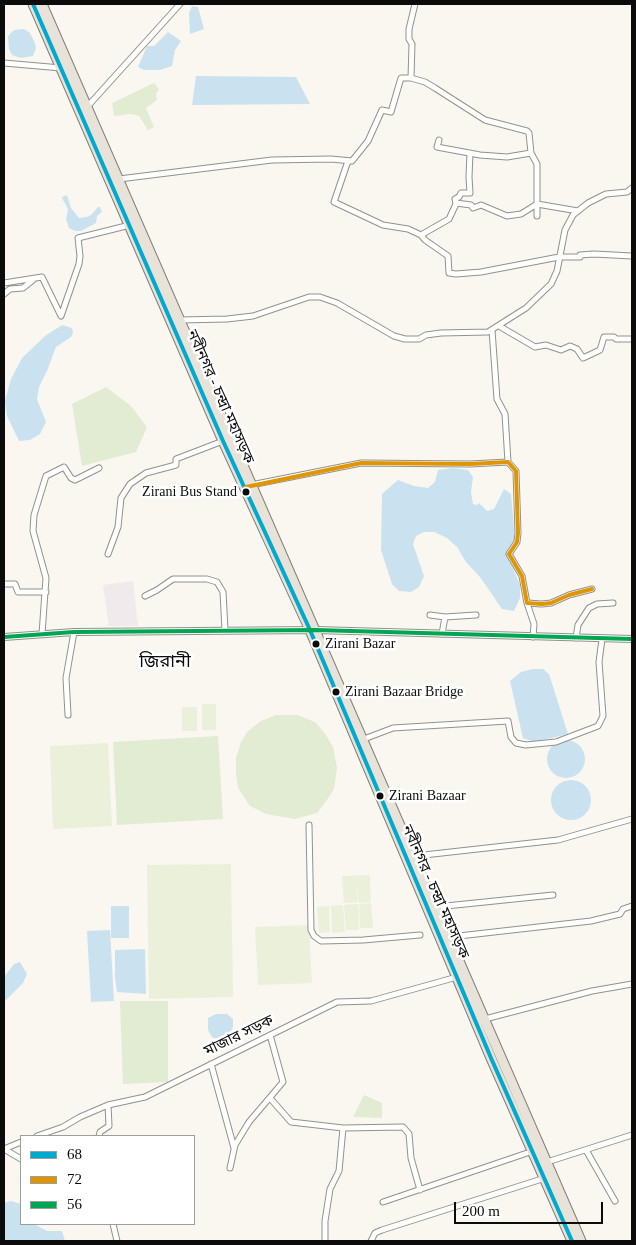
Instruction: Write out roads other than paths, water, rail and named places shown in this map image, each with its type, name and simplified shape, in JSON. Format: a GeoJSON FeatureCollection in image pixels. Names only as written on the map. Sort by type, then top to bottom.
{"type":"FeatureCollection","features":[{"type":"Feature","properties":{"kind":"highway","name":"নবীনগর - চন্দ্রা মহাসড়ক"},"geometry":{"type":"LineString","coordinates":[[33,4],[223,441],[249,486]]}},
{"type":"Feature","properties":{"kind":"highway","name":"নবীনগর - চন্দ্রা মহাসড়ক"},"geometry":{"type":"LineString","coordinates":[[42,4],[180,320],[249,486],[364,739],[581,1241]]}},
{"type":"Feature","properties":{"kind":"highway","name":"নবীনগর - চন্দ্রা মহাসড়ক"},"geometry":{"type":"LineString","coordinates":[[313,630],[389,820],[572,1241]]}},
{"type":"Feature","properties":{"kind":"street"},"geometry":{"type":"LineString","coordinates":[[87,106],[180,4]]}},
{"type":"Feature","properties":{"kind":"street"},"geometry":{"type":"LineString","coordinates":[[411,78],[412,44],[409,39],[409,29],[415,4]]}},
{"type":"Feature","properties":{"kind":"street"},"geometry":{"type":"LineString","coordinates":[[4,63],[61,68]]}},
{"type":"Feature","properties":{"kind":"street"},"geometry":{"type":"LineString","coordinates":[[119,179],[272,160],[331,159],[352,161],[368,141],[382,110],[392,112],[401,78],[411,78],[425,82],[485,120],[527,131],[531,153],[537,164],[537,216]]}},
{"type":"Feature","properties":{"kind":"street"},"geometry":{"type":"LineString","coordinates":[[440,140],[437,147],[470,153],[507,157],[531,153]]}},
{"type":"Feature","properties":{"kind":"street"},"geometry":{"type":"LineString","coordinates":[[421,235],[449,219],[456,203],[455,199],[461,193],[470,193],[470,153]]}},
{"type":"Feature","properties":{"kind":"street"},"geometry":{"type":"LineString","coordinates":[[348,161],[334,202],[383,225],[408,229],[421,235],[448,256],[449,273],[481,272],[559,257],[580,258],[580,255],[632,256]]}},
{"type":"Feature","properties":{"kind":"street"},"geometry":{"type":"LineString","coordinates":[[180,320],[227,319],[253,316],[308,297],[320,297],[338,302],[394,336],[405,339],[419,339],[426,335],[441,333],[488,332],[526,308],[551,284],[557,271],[565,230],[573,215],[588,203],[606,194],[627,192],[632,188]]}},
{"type":"Feature","properties":{"kind":"street"},"geometry":{"type":"LineString","coordinates":[[456,203],[470,205],[473,208],[481,205],[507,216],[527,212],[532,206],[537,204],[578,211]]}},
{"type":"Feature","properties":{"kind":"street"},"geometry":{"type":"LineString","coordinates":[[4,283],[42,277],[62,316],[79,264],[78,238],[130,225]]}},
{"type":"Feature","properties":{"kind":"street"},"geometry":{"type":"LineString","coordinates":[[4,294],[10,289],[23,288],[35,278]]}},
{"type":"Feature","properties":{"kind":"street"},"geometry":{"type":"LineString","coordinates":[[499,326],[535,347],[546,345],[561,350],[570,346],[577,349],[583,358],[600,350],[604,337],[632,339]]}},
{"type":"Feature","properties":{"kind":"street"},"geometry":{"type":"LineString","coordinates":[[492,330],[497,399],[505,414],[508,462],[516,471],[518,542],[509,554],[522,576],[527,603],[534,624],[532,637]]}},
{"type":"Feature","properties":{"kind":"street"},"geometry":{"type":"LineString","coordinates":[[108,554],[118,526],[121,498],[130,484],[146,473],[176,465],[176,459],[223,441]]}},
{"type":"Feature","properties":{"kind":"street"},"geometry":{"type":"LineString","coordinates":[[249,486],[361,463],[470,464],[508,462]]}},
{"type":"Feature","properties":{"kind":"street"},"geometry":{"type":"LineString","coordinates":[[42,634],[46,578],[33,531],[34,515],[46,476],[64,467],[71,478],[75,480],[98,468]]}},
{"type":"Feature","properties":{"kind":"street"},"geometry":{"type":"LineString","coordinates":[[145,596],[173,578],[207,579],[217,582],[223,592],[225,630]]}},
{"type":"Feature","properties":{"kind":"street"},"geometry":{"type":"LineString","coordinates":[[4,584],[15,584],[18,592],[46,592]]}},
{"type":"Feature","properties":{"kind":"street"},"geometry":{"type":"LineString","coordinates":[[527,603],[551,603],[569,595],[592,589]]}},
{"type":"Feature","properties":{"kind":"street"},"geometry":{"type":"LineString","coordinates":[[576,638],[578,625],[589,608],[597,604],[613,603]]}},
{"type":"Feature","properties":{"kind":"street"},"geometry":{"type":"LineString","coordinates":[[430,615],[444,617],[476,616]]}},
{"type":"Feature","properties":{"kind":"street"},"geometry":{"type":"LineString","coordinates":[[442,634],[444,617]]}},
{"type":"Feature","properties":{"kind":"street"},"geometry":{"type":"LineString","coordinates":[[4,637],[74,632],[313,630],[632,639]]}},
{"type":"Feature","properties":{"kind":"street"},"geometry":{"type":"LineString","coordinates":[[68,715],[66,678],[74,632]]}},
{"type":"Feature","properties":{"kind":"street"},"geometry":{"type":"LineString","coordinates":[[364,739],[393,728],[508,721],[511,737],[516,743],[532,745],[556,742],[598,726],[603,716],[599,662],[602,639]]}},
{"type":"Feature","properties":{"kind":"street"},"geometry":{"type":"LineString","coordinates":[[415,856],[558,840],[632,819]]}},
{"type":"Feature","properties":{"kind":"street"},"geometry":{"type":"LineString","coordinates":[[309,825],[311,930],[314,936],[321,941],[363,940],[420,935]]}},
{"type":"Feature","properties":{"kind":"street"},"geometry":{"type":"LineString","coordinates":[[436,907],[553,895]]}},
{"type":"Feature","properties":{"kind":"street"},"geometry":{"type":"LineString","coordinates":[[450,937],[592,921],[620,914],[623,909],[632,906]]}},
{"type":"Feature","properties":{"kind":"street","name":"মাজার সড়ক"},"geometry":{"type":"LineString","coordinates":[[40,1135],[63,1127],[80,1117],[108,1106],[145,1097],[336,1002],[371,1001],[458,977]]}},
{"type":"Feature","properties":{"kind":"street"},"geometry":{"type":"LineString","coordinates":[[485,1019],[592,991],[632,984]]}},
{"type":"Feature","properties":{"kind":"street"},"geometry":{"type":"LineString","coordinates":[[230,1168],[235,1145],[249,1122],[283,1082],[270,1035]]}},
{"type":"Feature","properties":{"kind":"street"},"geometry":{"type":"LineString","coordinates":[[211,1064],[234,1149]]}},
{"type":"Feature","properties":{"kind":"street"},"geometry":{"type":"LineString","coordinates":[[270,1098],[291,1122],[343,1128],[403,1127],[409,1134],[411,1158],[420,1190]]}},
{"type":"Feature","properties":{"kind":"street"},"geometry":{"type":"LineString","coordinates":[[99,1135],[100,1132],[107,1129],[109,1124],[108,1106]]}},
{"type":"Feature","properties":{"kind":"street"},"geometry":{"type":"LineString","coordinates":[[325,1241],[325,1222],[330,1189],[339,1171],[343,1128]]}},
{"type":"Feature","properties":{"kind":"street"},"geometry":{"type":"LineString","coordinates":[[546,1162],[632,1135]]}},
{"type":"Feature","properties":{"kind":"street"},"geometry":{"type":"LineString","coordinates":[[4,1149],[20,1142]]}},
{"type":"Feature","properties":{"kind":"street"},"geometry":{"type":"LineString","coordinates":[[4,1149],[20,1158]]}},
{"type":"Feature","properties":{"kind":"street"},"geometry":{"type":"LineString","coordinates":[[586,1150],[615,1201]]}},
{"type":"Feature","properties":{"kind":"street"},"geometry":{"type":"LineString","coordinates":[[383,1202],[532,1151]]}},
{"type":"Feature","properties":{"kind":"street"},"geometry":{"type":"LineString","coordinates":[[371,1241],[375,1233],[382,1230],[544,1178]]}},
{"type":"Feature","properties":{"kind":"street"},"geometry":{"type":"LineString","coordinates":[[113,1225],[117,1241]]}},
{"type":"Feature","properties":{"kind":"water"},"geometry":{"type":"Polygon","coordinates":[[[192,6],[198,7],[204,29],[190,34],[189,13],[192,6]]]}},
{"type":"Feature","properties":{"kind":"water"},"geometry":{"type":"Polygon","coordinates":[[[24,29],[30,33],[36,48],[33,56],[21,58],[12,55],[9,49],[8,36],[14,30],[24,29]]]}},
{"type":"Feature","properties":{"kind":"water"},"geometry":{"type":"Polygon","coordinates":[[[168,32],[181,41],[175,50],[172,66],[160,70],[144,70],[138,67],[147,46],[154,46],[168,32]]]}},
{"type":"Feature","properties":{"kind":"water"},"geometry":{"type":"Polygon","coordinates":[[[196,76],[296,77],[310,104],[192,105],[196,76]]]}},
{"type":"Feature","properties":{"kind":"water"},"geometry":{"type":"Polygon","coordinates":[[[67,195],[71,208],[79,218],[91,215],[100,207],[102,212],[97,216],[96,223],[81,231],[69,228],[66,219],[68,209],[62,198],[67,195]]]}},
{"type":"Feature","properties":{"kind":"water"},"geometry":{"type":"Polygon","coordinates":[[[62,325],[72,328],[73,333],[71,337],[56,347],[39,387],[37,399],[46,422],[40,434],[30,440],[19,441],[7,416],[5,401],[11,379],[22,358],[45,336],[62,325]]]}},
{"type":"Feature","properties":{"kind":"water"},"geometry":{"type":"Polygon","coordinates":[[[453,468],[468,470],[473,477],[471,492],[473,504],[477,505],[479,503],[487,511],[494,509],[504,489],[511,494],[515,538],[507,554],[520,585],[520,598],[514,611],[502,609],[480,577],[466,562],[457,547],[447,538],[434,532],[424,532],[416,536],[413,544],[424,576],[419,587],[411,592],[399,591],[392,584],[381,550],[382,494],[398,480],[414,486],[428,488],[435,482],[438,470],[453,468]]]}},
{"type":"Feature","properties":{"kind":"water"},"geometry":{"type":"Polygon","coordinates":[[[543,669],[549,674],[568,734],[535,742],[523,738],[510,681],[521,672],[543,669]]]}},
{"type":"Feature","properties":{"kind":"water"},"geometry":{"type":"Polygon","coordinates":[[[566,740],[573,741],[579,746],[584,752],[584,766],[579,772],[573,777],[566,778],[559,777],[553,772],[548,766],[547,759],[548,752],[553,746],[559,741],[566,740]]]}},
{"type":"Feature","properties":{"kind":"water"},"geometry":{"type":"Polygon","coordinates":[[[567,780],[575,780],[582,783],[588,789],[591,800],[588,811],[582,817],[575,820],[567,820],[560,817],[554,811],[551,804],[551,796],[554,789],[560,783],[567,780]]]}},
{"type":"Feature","properties":{"kind":"water"},"geometry":{"type":"Polygon","coordinates":[[[111,906],[129,906],[129,938],[111,938],[111,906]]]}},
{"type":"Feature","properties":{"kind":"water"},"geometry":{"type":"Polygon","coordinates":[[[110,930],[114,1001],[91,1002],[87,931],[110,930]]]}},
{"type":"Feature","properties":{"kind":"water"},"geometry":{"type":"Polygon","coordinates":[[[145,949],[146,994],[117,992],[115,950],[145,949]]]}},
{"type":"Feature","properties":{"kind":"water"},"geometry":{"type":"Polygon","coordinates":[[[20,962],[27,974],[23,983],[4,1002],[4,977],[14,964],[20,962]]]}},
{"type":"Feature","properties":{"kind":"water"},"geometry":{"type":"Polygon","coordinates":[[[216,1014],[227,1014],[233,1019],[233,1027],[229,1035],[219,1040],[212,1037],[208,1030],[208,1018],[216,1014]]]}},
{"type":"Feature","properties":{"kind":"water"},"geometry":{"type":"Polygon","coordinates":[[[11,1201],[20,1204],[20,1225],[36,1225],[47,1231],[62,1231],[65,1241],[4,1241],[4,1203],[11,1201]]]}},
{"type":"Feature","properties":{"kind":"place","name":"Zirani Bus Stand"},"geometry":{"type":"Point","coordinates":[246,492]}},
{"type":"Feature","properties":{"kind":"place","name":"Zirani Bazar"},"geometry":{"type":"Point","coordinates":[316,644]}},
{"type":"Feature","properties":{"kind":"place","name":"Zirani Bazaar Bridge"},"geometry":{"type":"Point","coordinates":[336,692]}},
{"type":"Feature","properties":{"kind":"place","name":"Zirani Bazaar"},"geometry":{"type":"Point","coordinates":[380,796]}},
{"type":"Feature","properties":{"kind":"district","name":"জিরানী"},"geometry":{"type":"Point","coordinates":[165,662]}}]}
